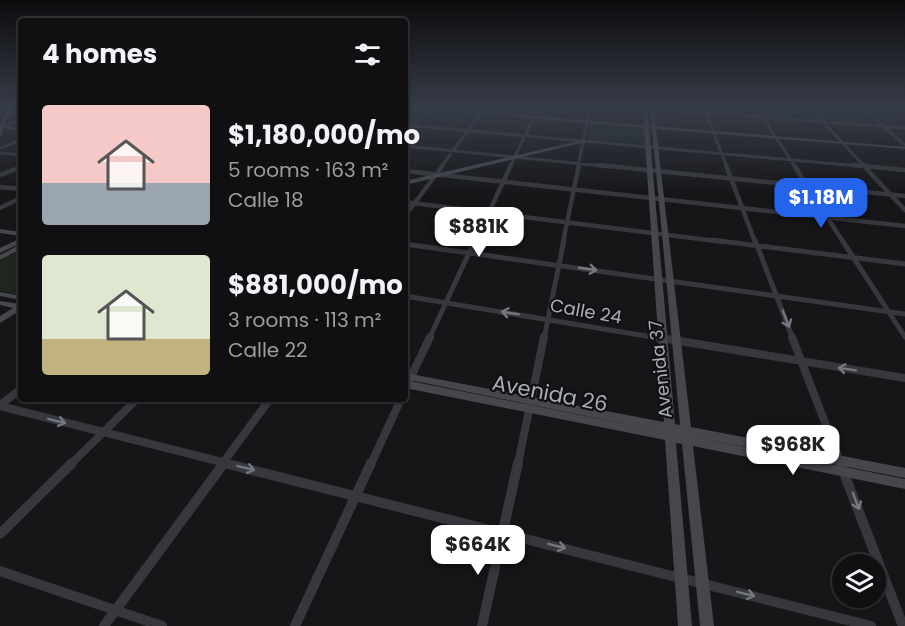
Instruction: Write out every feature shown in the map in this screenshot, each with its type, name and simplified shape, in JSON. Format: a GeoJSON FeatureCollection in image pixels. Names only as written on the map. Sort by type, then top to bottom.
{"type":"FeatureCollection","features":[{"type":"Feature","properties":{"kind":"main road","name":"Avenida 37"},"geometry":{"type":"LineString","coordinates":[[651,137],[657,198],[665,234],[707,626]]}},
{"type":"Feature","properties":{"kind":"main road"},"geometry":{"type":"LineString","coordinates":[[788,137],[905,146]]}},
{"type":"Feature","properties":{"kind":"main road"},"geometry":{"type":"LineString","coordinates":[[408,181],[583,141]]}},
{"type":"Feature","properties":{"kind":"main road","name":"Avenida 37"},"geometry":{"type":"LineString","coordinates":[[657,198],[655,233],[658,279],[685,626]]}},
{"type":"Feature","properties":{"kind":"main road"},"geometry":{"type":"LineString","coordinates":[[0,231],[18,234]]}},
{"type":"Feature","properties":{"kind":"main road"},"geometry":{"type":"LineString","coordinates":[[0,251],[18,242]]}},
{"type":"Feature","properties":{"kind":"main road"},"geometry":{"type":"LineString","coordinates":[[0,258],[18,248]]}},
{"type":"Feature","properties":{"kind":"main road"},"geometry":{"type":"LineString","coordinates":[[0,294],[18,303]]}},
{"type":"Feature","properties":{"kind":"main road"},"geometry":{"type":"LineString","coordinates":[[0,303],[18,305]]}},
{"type":"Feature","properties":{"kind":"main road"},"geometry":{"type":"LineString","coordinates":[[0,320],[18,307]]}},
{"type":"Feature","properties":{"kind":"main road","name":"Avenida 26"},"geometry":{"type":"LineString","coordinates":[[408,382],[686,436]]}},
{"type":"Feature","properties":{"kind":"main road"},"geometry":{"type":"LineString","coordinates":[[686,436],[839,459],[905,472]]}},
{"type":"Feature","properties":{"kind":"main road"},"geometry":{"type":"LineString","coordinates":[[686,436],[905,484]]}},
{"type":"Feature","properties":{"kind":"street"},"geometry":{"type":"LineString","coordinates":[[408,212],[463,137]]}},
{"type":"Feature","properties":{"kind":"street"},"geometry":{"type":"LineString","coordinates":[[408,380],[524,137]]}},
{"type":"Feature","properties":{"kind":"street"},"geometry":{"type":"LineString","coordinates":[[539,137],[905,170]]}},
{"type":"Feature","properties":{"kind":"street"},"geometry":{"type":"LineString","coordinates":[[482,626],[531,405],[584,137]]}},
{"type":"Feature","properties":{"kind":"street"},"geometry":{"type":"LineString","coordinates":[[714,137],[903,626]]}},
{"type":"Feature","properties":{"kind":"street"},"geometry":{"type":"LineString","coordinates":[[776,137],[905,337]]}},
{"type":"Feature","properties":{"kind":"street"},"geometry":{"type":"LineString","coordinates":[[836,137],[905,210]]}},
{"type":"Feature","properties":{"kind":"street"},"geometry":{"type":"LineString","coordinates":[[0,148],[18,141]]}},
{"type":"Feature","properties":{"kind":"street"},"geometry":{"type":"LineString","coordinates":[[408,146],[905,196]]}},
{"type":"Feature","properties":{"kind":"street"},"geometry":{"type":"LineString","coordinates":[[0,153],[18,155]]}},
{"type":"Feature","properties":{"kind":"street"},"geometry":{"type":"LineString","coordinates":[[0,175],[18,168]]}},
{"type":"Feature","properties":{"kind":"street"},"geometry":{"type":"LineString","coordinates":[[408,171],[905,226]]}},
{"type":"Feature","properties":{"kind":"street"},"geometry":{"type":"LineString","coordinates":[[0,187],[18,189]]}},
{"type":"Feature","properties":{"kind":"street"},"geometry":{"type":"LineString","coordinates":[[0,207],[18,199]]}},
{"type":"Feature","properties":{"kind":"street"},"geometry":{"type":"LineString","coordinates":[[408,202],[905,264]]}},
{"type":"Feature","properties":{"kind":"street"},"geometry":{"type":"LineString","coordinates":[[408,244],[905,314]]}},
{"type":"Feature","properties":{"kind":"street","name":"Calle 24"},"geometry":{"type":"LineString","coordinates":[[408,297],[905,378]]}},
{"type":"Feature","properties":{"kind":"street"},"geometry":{"type":"LineString","coordinates":[[0,406],[18,391]]}},
{"type":"Feature","properties":{"kind":"street"},"geometry":{"type":"LineString","coordinates":[[0,534],[134,402]]}},
{"type":"Feature","properties":{"kind":"street"},"geometry":{"type":"LineString","coordinates":[[104,626],[268,402]]}},
{"type":"Feature","properties":{"kind":"street"},"geometry":{"type":"LineString","coordinates":[[295,626],[399,402]]}},
{"type":"Feature","properties":{"kind":"street"},"geometry":{"type":"LineString","coordinates":[[0,406],[871,626]]}},
{"type":"Feature","properties":{"kind":"street"},"geometry":{"type":"LineString","coordinates":[[0,571],[162,626]]}},
{"type":"Feature","properties":{"kind":"shaded area"},"geometry":{"type":"Polygon","coordinates":[[[587,137],[645,137],[645,144],[587,140],[587,137]]]}},
{"type":"Feature","properties":{"kind":"shaded area"},"geometry":{"type":"Polygon","coordinates":[[[18,251],[18,295],[0,291],[0,261],[18,251]]]}}]}
